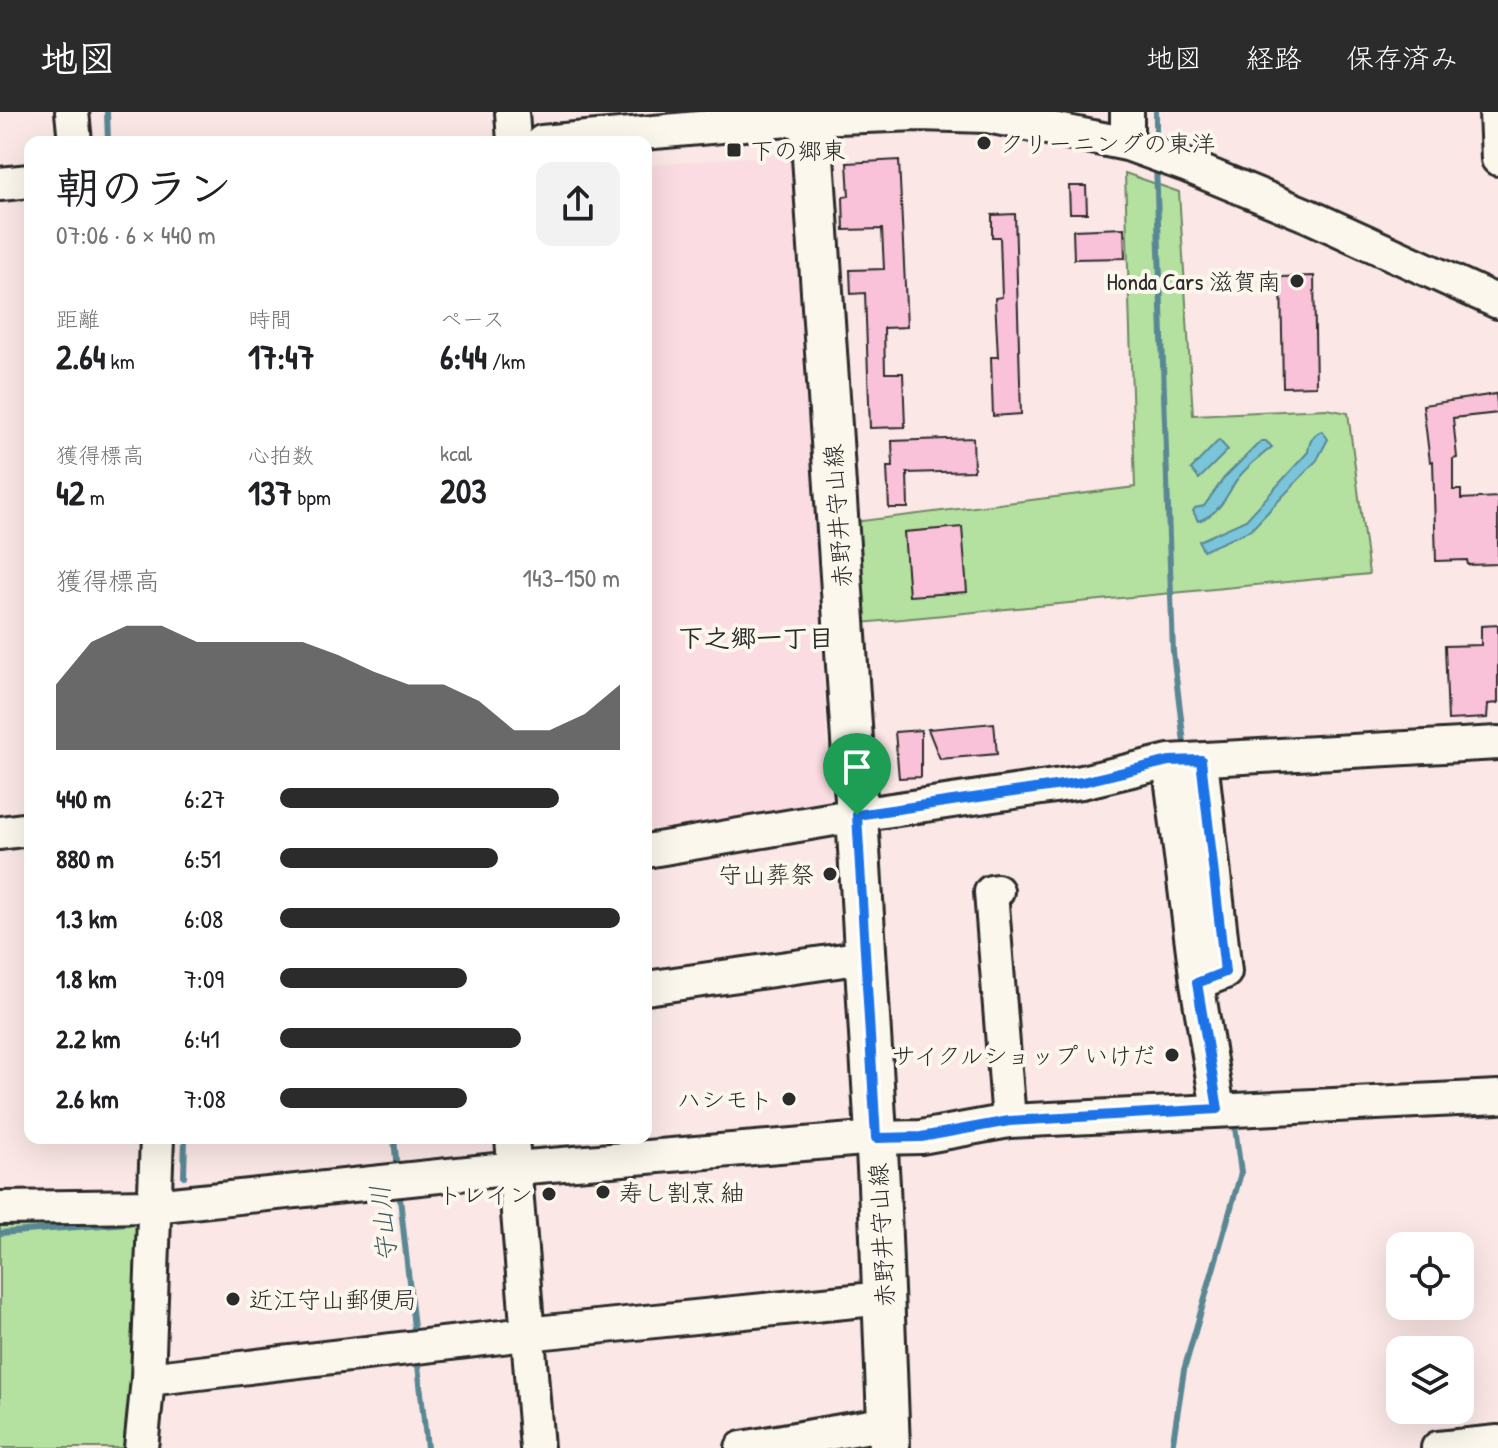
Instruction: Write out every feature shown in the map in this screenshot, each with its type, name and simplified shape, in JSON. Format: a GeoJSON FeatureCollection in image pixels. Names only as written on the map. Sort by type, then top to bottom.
{"type":"FeatureCollection","features":[{"type":"Feature","properties":{"kind":"main road","name":"赤野井守山線"},"geometry":{"type":"LineString","coordinates":[[810,115],[857,815],[889,1436]]}},
{"type":"Feature","properties":{"kind":"street"},"geometry":{"type":"LineString","coordinates":[[72,112],[74,136]]}},
{"type":"Feature","properties":{"kind":"street"},"geometry":{"type":"LineString","coordinates":[[512,112],[514,136]]}},
{"type":"Feature","properties":{"kind":"street"},"geometry":{"type":"LineString","coordinates":[[1127,112],[1127,144]]}},
{"type":"Feature","properties":{"kind":"street"},"geometry":{"type":"LineString","coordinates":[[1496,112],[1498,159]]}},
{"type":"Feature","properties":{"kind":"street"},"geometry":{"type":"LineString","coordinates":[[569,136],[628,123],[810,115],[988,116],[1127,144],[1188,166],[1309,216],[1498,302]]}},
{"type":"Feature","properties":{"kind":"street"},"geometry":{"type":"LineString","coordinates":[[0,184],[24,182]]}},
{"type":"Feature","properties":{"kind":"street"},"geometry":{"type":"LineString","coordinates":[[652,850],[857,815],[1082,782],[1169,761],[1498,743]]}},
{"type":"Feature","properties":{"kind":"street"},"geometry":{"type":"LineString","coordinates":[[1200,886],[1201,760]]}},
{"type":"Feature","properties":{"kind":"street"},"geometry":{"type":"LineString","coordinates":[[1169,761],[1225,972],[1197,983],[1218,1109]]}},
{"type":"Feature","properties":{"kind":"street"},"geometry":{"type":"LineString","coordinates":[[0,833],[24,830]]}},
{"type":"Feature","properties":{"kind":"street"},"geometry":{"type":"LineString","coordinates":[[997,891],[991,892],[1009,1121]]}},
{"type":"Feature","properties":{"kind":"street"},"geometry":{"type":"LineString","coordinates":[[652,987],[865,957]]}},
{"type":"Feature","properties":{"kind":"street"},"geometry":{"type":"LineString","coordinates":[[0,1208],[153,1206],[513,1153],[921,1137],[1009,1121],[1498,1097]]}},
{"type":"Feature","properties":{"kind":"street"},"geometry":{"type":"LineString","coordinates":[[141,1448],[148,1379],[157,1144]]}},
{"type":"Feature","properties":{"kind":"street"},"geometry":{"type":"LineString","coordinates":[[513,1153],[537,1448]]}},
{"type":"Feature","properties":{"kind":"street"},"geometry":{"type":"LineString","coordinates":[[148,1379],[526,1334],[884,1298]]}},
{"type":"Feature","properties":{"kind":"street"},"geometry":{"type":"LineString","coordinates":[[742,1448],[889,1436]]}},
{"type":"Feature","properties":{"kind":"street"},"geometry":{"type":"LineString","coordinates":[[1438,1448],[1486,1445]]}},
{"type":"Feature","properties":{"kind":"shaded area"},"geometry":{"type":"Polygon","coordinates":[[[797,153],[830,810],[652,829],[652,165],[797,153]]]}},
{"type":"Feature","properties":{"kind":"green space"},"geometry":{"type":"Polygon","coordinates":[[[1125,173],[1179,192],[1193,415],[1327,409],[1348,413],[1369,574],[861,623],[853,522],[1135,487],[1125,173]]]}},
{"type":"Feature","properties":{"kind":"green space"},"geometry":{"type":"Polygon","coordinates":[[[153,1206],[141,1448],[0,1448],[0,1208],[153,1206]]]}},
{"type":"Feature","properties":{"kind":"water"},"geometry":{"type":"Polygon","coordinates":[[[1322,431],[1328,439],[1317,460],[1251,530],[1203,551],[1199,541],[1246,520],[1308,452],[1312,439],[1322,431]]]}},
{"type":"Feature","properties":{"kind":"water"},"geometry":{"type":"Polygon","coordinates":[[[1219,440],[1228,450],[1199,479],[1191,469],[1219,440]]]}},
{"type":"Feature","properties":{"kind":"water"},"geometry":{"type":"Polygon","coordinates":[[[1261,441],[1272,447],[1242,474],[1215,511],[1198,521],[1193,511],[1195,508],[1204,506],[1224,478],[1261,441]]]}},
{"type":"Feature","properties":{"kind":"building"},"geometry":{"type":"Polygon","coordinates":[[[899,160],[907,327],[884,328],[885,373],[903,373],[905,427],[870,428],[865,293],[851,294],[850,270],[884,269],[882,229],[844,230],[843,197],[849,196],[847,163],[899,160]]]}},
{"type":"Feature","properties":{"kind":"building"},"geometry":{"type":"Polygon","coordinates":[[[1069,186],[1086,186],[1087,213],[1070,213],[1069,186]]]}},
{"type":"Feature","properties":{"kind":"building"},"geometry":{"type":"Polygon","coordinates":[[[1015,214],[1021,414],[993,416],[991,357],[998,357],[995,298],[1002,297],[1000,237],[992,237],[992,215],[1015,214]]]}},
{"type":"Feature","properties":{"kind":"building"},"geometry":{"type":"Polygon","coordinates":[[[1124,228],[1125,258],[1074,259],[1073,230],[1124,228]]]}},
{"type":"Feature","properties":{"kind":"building"},"geometry":{"type":"Polygon","coordinates":[[[1314,276],[1316,386],[1283,387],[1281,277],[1314,276]]]}},
{"type":"Feature","properties":{"kind":"building"},"geometry":{"type":"Polygon","coordinates":[[[1496,394],[1498,413],[1453,418],[1457,458],[1453,459],[1453,490],[1461,490],[1461,499],[1498,497],[1498,564],[1468,565],[1467,560],[1436,561],[1433,461],[1430,462],[1423,405],[1496,394]]]}},
{"type":"Feature","properties":{"kind":"building"},"geometry":{"type":"Polygon","coordinates":[[[973,438],[974,471],[907,473],[908,508],[889,508],[887,467],[893,467],[892,441],[973,438]]]}},
{"type":"Feature","properties":{"kind":"building"},"geometry":{"type":"Polygon","coordinates":[[[962,527],[967,592],[909,596],[904,532],[962,527]]]}},
{"type":"Feature","properties":{"kind":"building"},"geometry":{"type":"Polygon","coordinates":[[[1498,625],[1498,703],[1488,704],[1487,718],[1448,720],[1445,646],[1481,645],[1481,626],[1498,625]]]}},
{"type":"Feature","properties":{"kind":"building"},"geometry":{"type":"Polygon","coordinates":[[[994,723],[997,754],[940,759],[928,729],[994,723]]]}},
{"type":"Feature","properties":{"kind":"building"},"geometry":{"type":"Polygon","coordinates":[[[921,730],[921,777],[899,778],[895,732],[921,730]]]}},
{"type":"Feature","properties":{"kind":"waterway","name":"守山川"},"geometry":{"type":"LineString","coordinates":[[107,112],[108,136]]}},
{"type":"Feature","properties":{"kind":"waterway"},"geometry":{"type":"LineString","coordinates":[[1156,112],[1156,144]]}},
{"type":"Feature","properties":{"kind":"waterway"},"geometry":{"type":"LineString","coordinates":[[1156,164],[1173,652],[1185,751]]}},
{"type":"Feature","properties":{"kind":"waterway"},"geometry":{"type":"LineString","coordinates":[[1172,1448],[1184,1370],[1241,1173],[1234,1119]]}},
{"type":"Feature","properties":{"kind":"waterway","name":"守山川"},"geometry":{"type":"LineString","coordinates":[[184,1176],[185,1144]]}},
{"type":"Feature","properties":{"kind":"waterway","name":"守山川"},"geometry":{"type":"LineString","coordinates":[[395,1144],[397,1170]]}},
{"type":"Feature","properties":{"kind":"waterway","name":"守山川"},"geometry":{"type":"LineString","coordinates":[[399,1189],[415,1337]]}},
{"type":"Feature","properties":{"kind":"waterway","name":"守山川"},"geometry":{"type":"LineString","coordinates":[[0,1233],[128,1223]]}},
{"type":"Feature","properties":{"kind":"waterway","name":"守山川"},"geometry":{"type":"LineString","coordinates":[[417,1356],[427,1448]]}},
{"type":"Feature","properties":{"kind":"place","name":"クリーニングの東洋"},"geometry":{"type":"Point","coordinates":[984,143]}},
{"type":"Feature","properties":{"kind":"place","name":"下の郷東"},"geometry":{"type":"Point","coordinates":[734,150]}},
{"type":"Feature","properties":{"kind":"place","name":"Honda Cars 滋賀南"},"geometry":{"type":"Point","coordinates":[1297,281]}},
{"type":"Feature","properties":{"kind":"place","name":"守山葬祭"},"geometry":{"type":"Point","coordinates":[830,874]}},
{"type":"Feature","properties":{"kind":"place","name":"サイクルショップ いけだ"},"geometry":{"type":"Point","coordinates":[1172,1055]}},
{"type":"Feature","properties":{"kind":"place","name":"ハシモト"},"geometry":{"type":"Point","coordinates":[789,1099]}},
{"type":"Feature","properties":{"kind":"place","name":"寿し割烹 紬"},"geometry":{"type":"Point","coordinates":[603,1192]}},
{"type":"Feature","properties":{"kind":"place","name":"トレイン"},"geometry":{"type":"Point","coordinates":[549,1194]}},
{"type":"Feature","properties":{"kind":"place","name":"近江守山郵便局"},"geometry":{"type":"Point","coordinates":[233,1299]}},
{"type":"Feature","properties":{"kind":"district","name":"下之郷一丁目"},"geometry":{"type":"Point","coordinates":[756,637]}},
{"type":"Feature","properties":{"kind":"route"},"geometry":{"type":"LineString","coordinates":[[1201,760],[1225,972],[1197,983],[1218,1109],[1009,1121],[921,1137],[876,1138],[857,815],[1082,782],[1169,761],[1201,760]]}}]}
